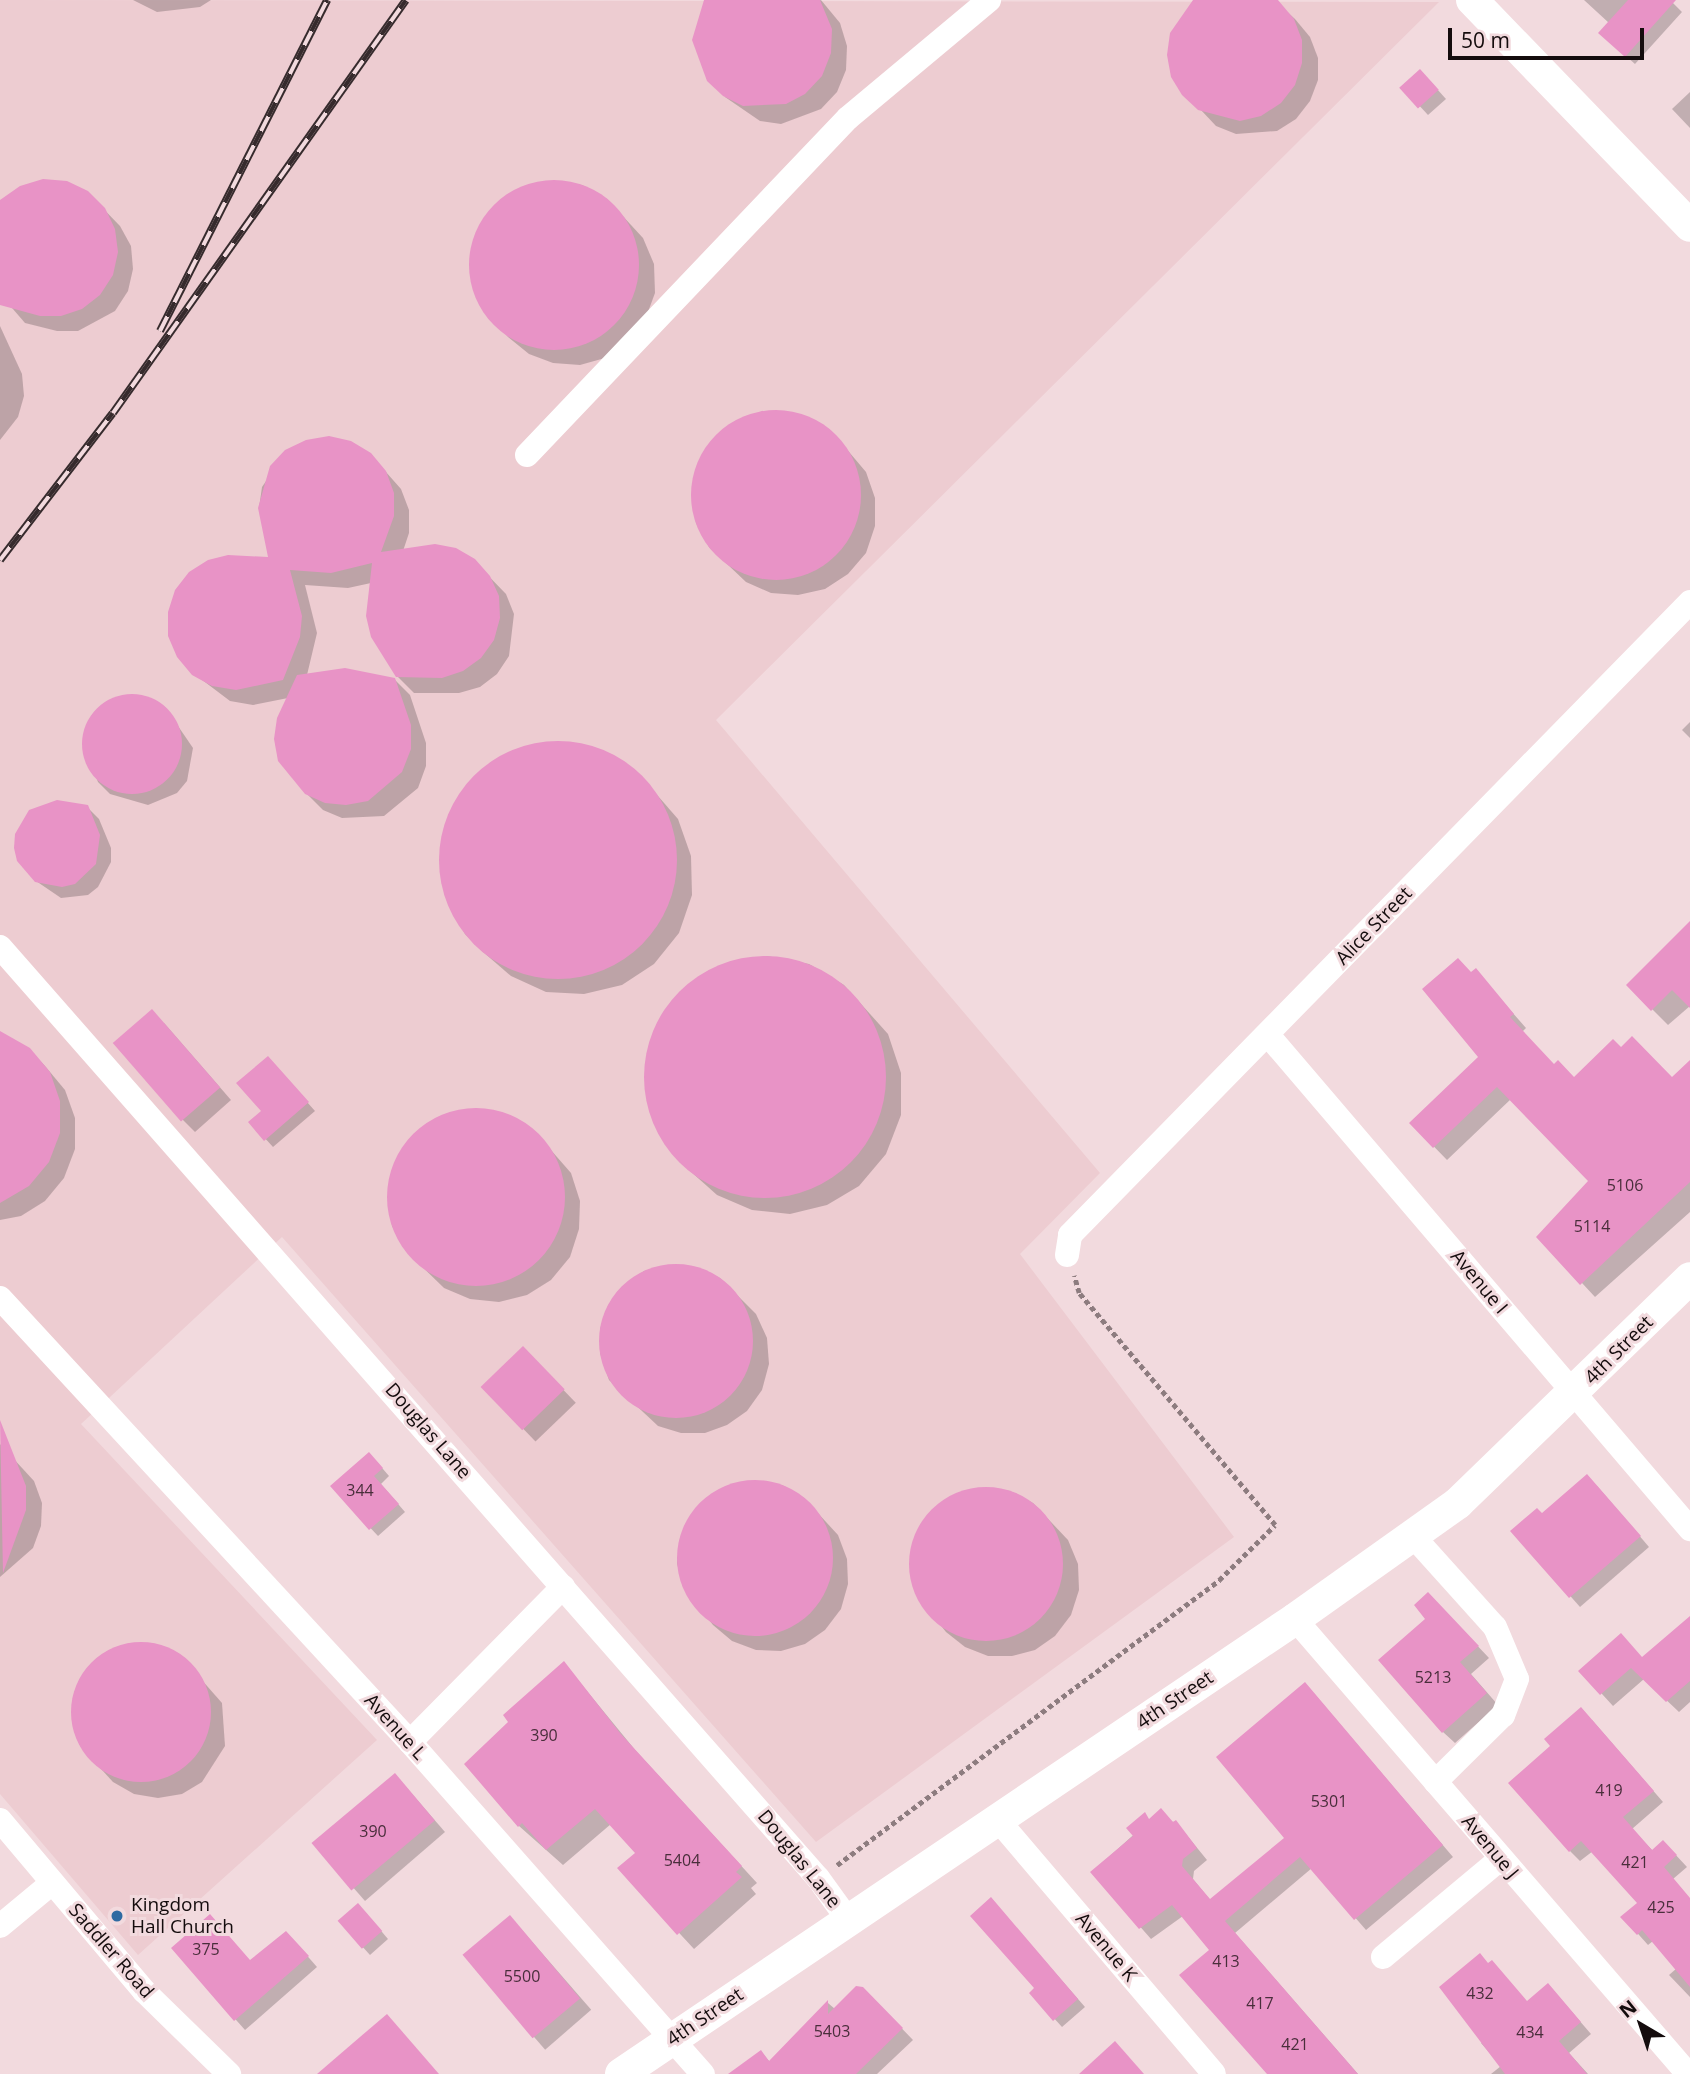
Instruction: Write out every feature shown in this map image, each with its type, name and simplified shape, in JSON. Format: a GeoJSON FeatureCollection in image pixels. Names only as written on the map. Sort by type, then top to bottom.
{"type":"FeatureCollection","features":[{"type":"Feature","properties":{"kind":"main road"},"geometry":{"type":"LineString","coordinates":[[1472,0],[1690,226]]}},
{"type":"Feature","properties":{"kind":"main road"},"geometry":{"type":"LineString","coordinates":[[1557,89],[1690,212]]}},
{"type":"Feature","properties":{"kind":"main road","name":"4th Street"},"geometry":{"type":"LineString","coordinates":[[621,2074],[1295,1619],[1458,1503],[1574,1394],[1690,1278]]}},
{"type":"Feature","properties":{"kind":"street"},"geometry":{"type":"LineString","coordinates":[[527,455],[848,118],[989,0]]}},
{"type":"Feature","properties":{"kind":"street","name":"Alice Street"},"geometry":{"type":"LineString","coordinates":[[1067,1255],[1070,1235],[1690,602]]}},
{"type":"Feature","properties":{"kind":"street","name":"Douglas Lane"},"geometry":{"type":"LineString","coordinates":[[0,947],[818,1878],[849,1921]]}},
{"type":"Feature","properties":{"kind":"street","name":"Avenue I"},"geometry":{"type":"LineString","coordinates":[[1268,1035],[1690,1529]]}},
{"type":"Feature","properties":{"kind":"street","name":"Avenue L"},"geometry":{"type":"LineString","coordinates":[[0,1298],[410,1742],[704,2074]]}},
{"type":"Feature","properties":{"kind":"street"},"geometry":{"type":"LineString","coordinates":[[1413,1536],[1495,1627],[1517,1679],[1503,1715],[1435,1782]]}},
{"type":"Feature","properties":{"kind":"street"},"geometry":{"type":"LineString","coordinates":[[410,1742],[563,1587]]}},
{"type":"Feature","properties":{"kind":"street","name":"Avenue J"},"geometry":{"type":"LineString","coordinates":[[1295,1619],[1688,2074]]}},
{"type":"Feature","properties":{"kind":"street","name":"Saddler Road"},"geometry":{"type":"LineString","coordinates":[[0,1820],[144,1991],[229,2074]]}},
{"type":"Feature","properties":{"kind":"street","name":"Avenue K"},"geometry":{"type":"LineString","coordinates":[[998,1820],[1214,2074]]}},
{"type":"Feature","properties":{"kind":"street"},"geometry":{"type":"LineString","coordinates":[[1383,1957],[1500,1859]]}},
{"type":"Feature","properties":{"kind":"street"},"geometry":{"type":"LineString","coordinates":[[0,1926],[52,1883]]}},
{"type":"Feature","properties":{"kind":"path"},"geometry":{"type":"LineString","coordinates":[[818,1878],[1219,1580],[1275,1525],[1079,1293],[1067,1255]]}},
{"type":"Feature","properties":{"kind":"shaded area"},"geometry":{"type":"Polygon","coordinates":[[[0,0],[1439,2],[716,720],[1100,1173],[1020,1254],[1234,1537],[816,1842],[282,1237],[81,1424],[377,1740],[138,1955],[0,1794],[0,0]]]}},
{"type":"Feature","properties":{"kind":"building"},"geometry":{"type":"Polygon","coordinates":[[[704,0],[820,0],[832,29],[831,53],[822,76],[805,94],[786,104],[743,106],[723,96],[707,81],[692,40],[704,0]]]}},
{"type":"Feature","properties":{"kind":"building"},"geometry":{"type":"Polygon","coordinates":[[[1193,0],[1278,0],[1294,19],[1302,40],[1302,63],[1295,85],[1281,103],[1261,116],[1240,121],[1198,110],[1182,95],[1171,77],[1167,55],[1170,33],[1193,0]]]}},
{"type":"Feature","properties":{"kind":"building"},"geometry":{"type":"Polygon","coordinates":[[[1628,0],[1676,0],[1625,57],[1598,33],[1628,0]]]}},
{"type":"Feature","properties":{"kind":"building"},"geometry":{"type":"Polygon","coordinates":[[[1420,69],[1439,90],[1418,109],[1399,88],[1420,69]]]}},
{"type":"Feature","properties":{"kind":"building"},"geometry":{"type":"Polygon","coordinates":[[[43,179],[67,181],[88,191],[105,208],[115,229],[118,252],[113,275],[100,295],[82,309],[61,316],[40,316],[0,305],[0,200],[20,186],[43,179]]]}},
{"type":"Feature","properties":{"kind":"building"},"geometry":{"type":"Polygon","coordinates":[[[554,180],[586,187],[601,194],[614,205],[625,218],[632,233],[639,265],[632,297],[625,312],[614,325],[601,336],[586,343],[554,350],[522,343],[507,336],[494,325],[483,312],[476,297],[469,265],[476,233],[483,218],[494,205],[507,194],[522,187],[554,180]]]}},
{"type":"Feature","properties":{"kind":"building"},"geometry":{"type":"Polygon","coordinates":[[[776,410],[808,417],[823,424],[836,435],[847,448],[854,463],[861,495],[854,527],[847,542],[836,555],[823,566],[808,573],[776,580],[744,573],[729,566],[716,555],[705,542],[698,527],[691,495],[698,463],[705,448],[716,435],[729,424],[744,417],[776,410]]]}},
{"type":"Feature","properties":{"kind":"building"},"geometry":{"type":"Polygon","coordinates":[[[329,436],[351,441],[371,453],[386,471],[394,493],[394,516],[381,552],[435,544],[456,548],[475,559],[490,576],[499,596],[500,618],[494,640],[481,658],[463,671],[442,678],[396,677],[371,637],[366,616],[372,563],[331,573],[290,570],[302,616],[300,637],[283,680],[236,690],[212,686],[192,675],[177,657],[168,636],[168,612],[175,590],[189,572],[208,560],[228,555],[268,557],[258,508],[270,466],[285,450],[306,440],[329,436]]]}},
{"type":"Feature","properties":{"kind":"building"},"geometry":{"type":"Polygon","coordinates":[[[345,668],[395,678],[411,725],[411,749],[402,772],[368,801],[346,805],[325,803],[305,794],[278,761],[274,739],[277,718],[297,675],[345,668]]]}},
{"type":"Feature","properties":{"kind":"building"},"geometry":{"type":"Polygon","coordinates":[[[132,694],[151,697],[168,708],[179,725],[182,744],[179,763],[168,780],[151,791],[132,794],[113,791],[96,780],[85,763],[82,744],[85,725],[96,708],[113,697],[132,694]]]}},
{"type":"Feature","properties":{"kind":"building"},"geometry":{"type":"Polygon","coordinates":[[[558,741],[581,743],[603,750],[624,761],[642,776],[657,794],[668,815],[675,837],[675,883],[668,905],[657,926],[642,944],[624,959],[603,970],[581,977],[558,979],[535,977],[513,970],[492,959],[474,944],[459,926],[448,905],[441,883],[439,860],[441,837],[448,815],[459,794],[474,776],[492,761],[513,750],[535,743],[558,741]]]}},
{"type":"Feature","properties":{"kind":"building"},"geometry":{"type":"Polygon","coordinates":[[[57,800],[88,805],[100,835],[96,864],[75,884],[62,887],[35,882],[17,861],[14,848],[15,834],[29,810],[57,800]]]}},
{"type":"Feature","properties":{"kind":"building"},"geometry":{"type":"Polygon","coordinates":[[[1690,921],[1690,1008],[1672,990],[1651,1011],[1626,985],[1690,921]]]}},
{"type":"Feature","properties":{"kind":"building"},"geometry":{"type":"Polygon","coordinates":[[[753,956],[777,956],[822,970],[851,991],[866,1010],[877,1031],[884,1053],[884,1101],[877,1123],[866,1144],[851,1163],[822,1184],[800,1193],[777,1198],[753,1198],[708,1184],[688,1171],[671,1154],[658,1134],[649,1112],[644,1089],[644,1065],[658,1020],[671,1000],[688,983],[708,970],[730,961],[753,956]]]}},
{"type":"Feature","properties":{"kind":"building"},"geometry":{"type":"Polygon","coordinates":[[[1458,958],[1471,972],[1476,968],[1514,1014],[1510,1017],[1554,1064],[1558,1060],[1574,1077],[1613,1039],[1621,1047],[1632,1036],[1672,1077],[1690,1060],[1690,1182],[1580,1285],[1536,1237],[1588,1181],[1497,1087],[1433,1148],[1409,1123],[1478,1057],[1422,989],[1458,958]]]}},
{"type":"Feature","properties":{"kind":"building"},"geometry":{"type":"Polygon","coordinates":[[[152,1009],[220,1087],[181,1122],[113,1043],[152,1009]]]}},
{"type":"Feature","properties":{"kind":"building"},"geometry":{"type":"Polygon","coordinates":[[[0,1031],[30,1048],[50,1072],[60,1101],[60,1133],[49,1162],[29,1186],[0,1203],[0,1031]]]}},
{"type":"Feature","properties":{"kind":"building"},"geometry":{"type":"Polygon","coordinates":[[[268,1056],[309,1102],[264,1141],[248,1122],[261,1111],[236,1083],[268,1056]]]}},
{"type":"Feature","properties":{"kind":"building"},"geometry":{"type":"Polygon","coordinates":[[[476,1108],[510,1115],[539,1134],[558,1163],[565,1197],[558,1231],[539,1260],[510,1279],[476,1286],[442,1279],[413,1260],[394,1231],[387,1197],[394,1163],[413,1134],[442,1115],[476,1108]]]}},
{"type":"Feature","properties":{"kind":"building"},"geometry":{"type":"Polygon","coordinates":[[[676,1264],[706,1270],[731,1286],[747,1311],[753,1341],[747,1371],[731,1396],[706,1412],[676,1418],[646,1412],[621,1396],[605,1371],[599,1341],[605,1311],[621,1286],[646,1270],[676,1264]]]}},
{"type":"Feature","properties":{"kind":"building"},"geometry":{"type":"Polygon","coordinates":[[[523,1346],[565,1389],[522,1430],[481,1387],[523,1346]]]}},
{"type":"Feature","properties":{"kind":"building"},"geometry":{"type":"Polygon","coordinates":[[[0,1420],[26,1486],[26,1510],[3,1573],[0,1420]]]}},
{"type":"Feature","properties":{"kind":"building"},"geometry":{"type":"Polygon","coordinates":[[[369,1452],[383,1468],[374,1476],[399,1504],[369,1530],[330,1486],[369,1452]]]}},
{"type":"Feature","properties":{"kind":"building"},"geometry":{"type":"Polygon","coordinates":[[[1587,1474],[1641,1536],[1569,1598],[1510,1531],[1537,1508],[1542,1513],[1587,1474]]]}},
{"type":"Feature","properties":{"kind":"building"},"geometry":{"type":"Polygon","coordinates":[[[755,1480],[785,1486],[810,1503],[827,1528],[833,1558],[827,1588],[810,1613],[785,1630],[755,1636],[725,1630],[700,1613],[683,1588],[677,1558],[683,1528],[700,1503],[725,1486],[755,1480]]]}},
{"type":"Feature","properties":{"kind":"building"},"geometry":{"type":"Polygon","coordinates":[[[986,1487],[1016,1493],[1041,1509],[1057,1534],[1063,1564],[1057,1594],[1041,1619],[1016,1635],[986,1641],[956,1635],[931,1619],[915,1594],[909,1564],[915,1534],[931,1509],[956,1493],[986,1487]]]}},
{"type":"Feature","properties":{"kind":"building"},"geometry":{"type":"Polygon","coordinates":[[[1428,1592],[1479,1646],[1460,1662],[1487,1693],[1442,1733],[1378,1660],[1425,1619],[1414,1605],[1428,1592]]]}},
{"type":"Feature","properties":{"kind":"building"},"geometry":{"type":"Polygon","coordinates":[[[1690,1616],[1690,1681],[1666,1702],[1631,1668],[1600,1695],[1578,1671],[1621,1633],[1642,1657],[1690,1616]]]}},
{"type":"Feature","properties":{"kind":"building"},"geometry":{"type":"Polygon","coordinates":[[[141,1642],[168,1647],[191,1662],[206,1685],[211,1712],[206,1739],[191,1762],[168,1777],[141,1782],[114,1777],[91,1762],[76,1739],[71,1712],[76,1685],[91,1662],[114,1647],[141,1642]]]}},
{"type":"Feature","properties":{"kind":"building"},"geometry":{"type":"Polygon","coordinates":[[[564,1661],[620,1733],[742,1866],[736,1872],[742,1877],[677,1935],[617,1868],[635,1853],[595,1809],[546,1850],[522,1823],[518,1827],[464,1764],[508,1722],[503,1715],[564,1661]]]}},
{"type":"Feature","properties":{"kind":"building"},"geometry":{"type":"Polygon","coordinates":[[[1305,1682],[1443,1845],[1354,1920],[1300,1857],[1225,1921],[1358,2074],[1267,2074],[1179,1975],[1209,1950],[1172,1905],[1139,1929],[1090,1872],[1133,1836],[1126,1828],[1145,1812],[1149,1819],[1161,1808],[1173,1822],[1176,1820],[1197,1848],[1183,1859],[1182,1866],[1210,1899],[1284,1838],[1216,1757],[1305,1682]]]}},
{"type":"Feature","properties":{"kind":"building"},"geometry":{"type":"Polygon","coordinates":[[[1581,1707],[1654,1791],[1623,1817],[1652,1850],[1663,1840],[1677,1855],[1664,1867],[1690,1898],[1690,1987],[1642,1930],[1637,1935],[1620,1917],[1637,1903],[1581,1841],[1569,1852],[1508,1783],[1550,1746],[1544,1739],[1581,1707]]]}},
{"type":"Feature","properties":{"kind":"building"},"geometry":{"type":"Polygon","coordinates":[[[395,1773],[435,1820],[351,1891],[312,1843],[395,1773]]]}},
{"type":"Feature","properties":{"kind":"building"},"geometry":{"type":"Polygon","coordinates":[[[991,1897],[1078,1999],[1053,2021],[1029,1993],[1034,1988],[970,1916],[991,1897]]]}},
{"type":"Feature","properties":{"kind":"building"},"geometry":{"type":"Polygon","coordinates":[[[358,1903],[382,1931],[362,1949],[338,1921],[358,1903]]]}},
{"type":"Feature","properties":{"kind":"building"},"geometry":{"type":"Polygon","coordinates":[[[210,1914],[250,1960],[286,1931],[309,1956],[234,2021],[171,1948],[210,1914]]]}},
{"type":"Feature","properties":{"kind":"building"},"geometry":{"type":"Polygon","coordinates":[[[510,1915],[580,1998],[533,2038],[463,1955],[510,1915]]]}},
{"type":"Feature","properties":{"kind":"building"},"geometry":{"type":"Polygon","coordinates":[[[1480,1953],[1488,1963],[1492,1960],[1527,2001],[1548,1983],[1581,2022],[1559,2041],[1587,2074],[1505,2074],[1439,1987],[1480,1953]]]}},
{"type":"Feature","properties":{"kind":"building"},"geometry":{"type":"Polygon","coordinates":[[[856,1986],[863,1987],[903,2028],[856,2074],[728,2074],[761,2050],[769,2061],[828,2000],[828,2014],[856,1986]]]}},
{"type":"Feature","properties":{"kind":"building"},"geometry":{"type":"Polygon","coordinates":[[[387,2014],[439,2074],[317,2074],[360,2037],[387,2014]]]}},
{"type":"Feature","properties":{"kind":"building"},"geometry":{"type":"Polygon","coordinates":[[[1115,2041],[1144,2074],[1079,2074],[1115,2041]]]}},
{"type":"Feature","properties":{"kind":"railway"},"geometry":{"type":"LineString","coordinates":[[160,331],[327,0]]}},
{"type":"Feature","properties":{"kind":"railway"},"geometry":{"type":"LineString","coordinates":[[0,560],[113,413],[406,0]]}},
{"type":"Feature","properties":{"kind":"place","name":"Kingdom Hall Church"},"geometry":{"type":"Point","coordinates":[117,1916]}}]}
